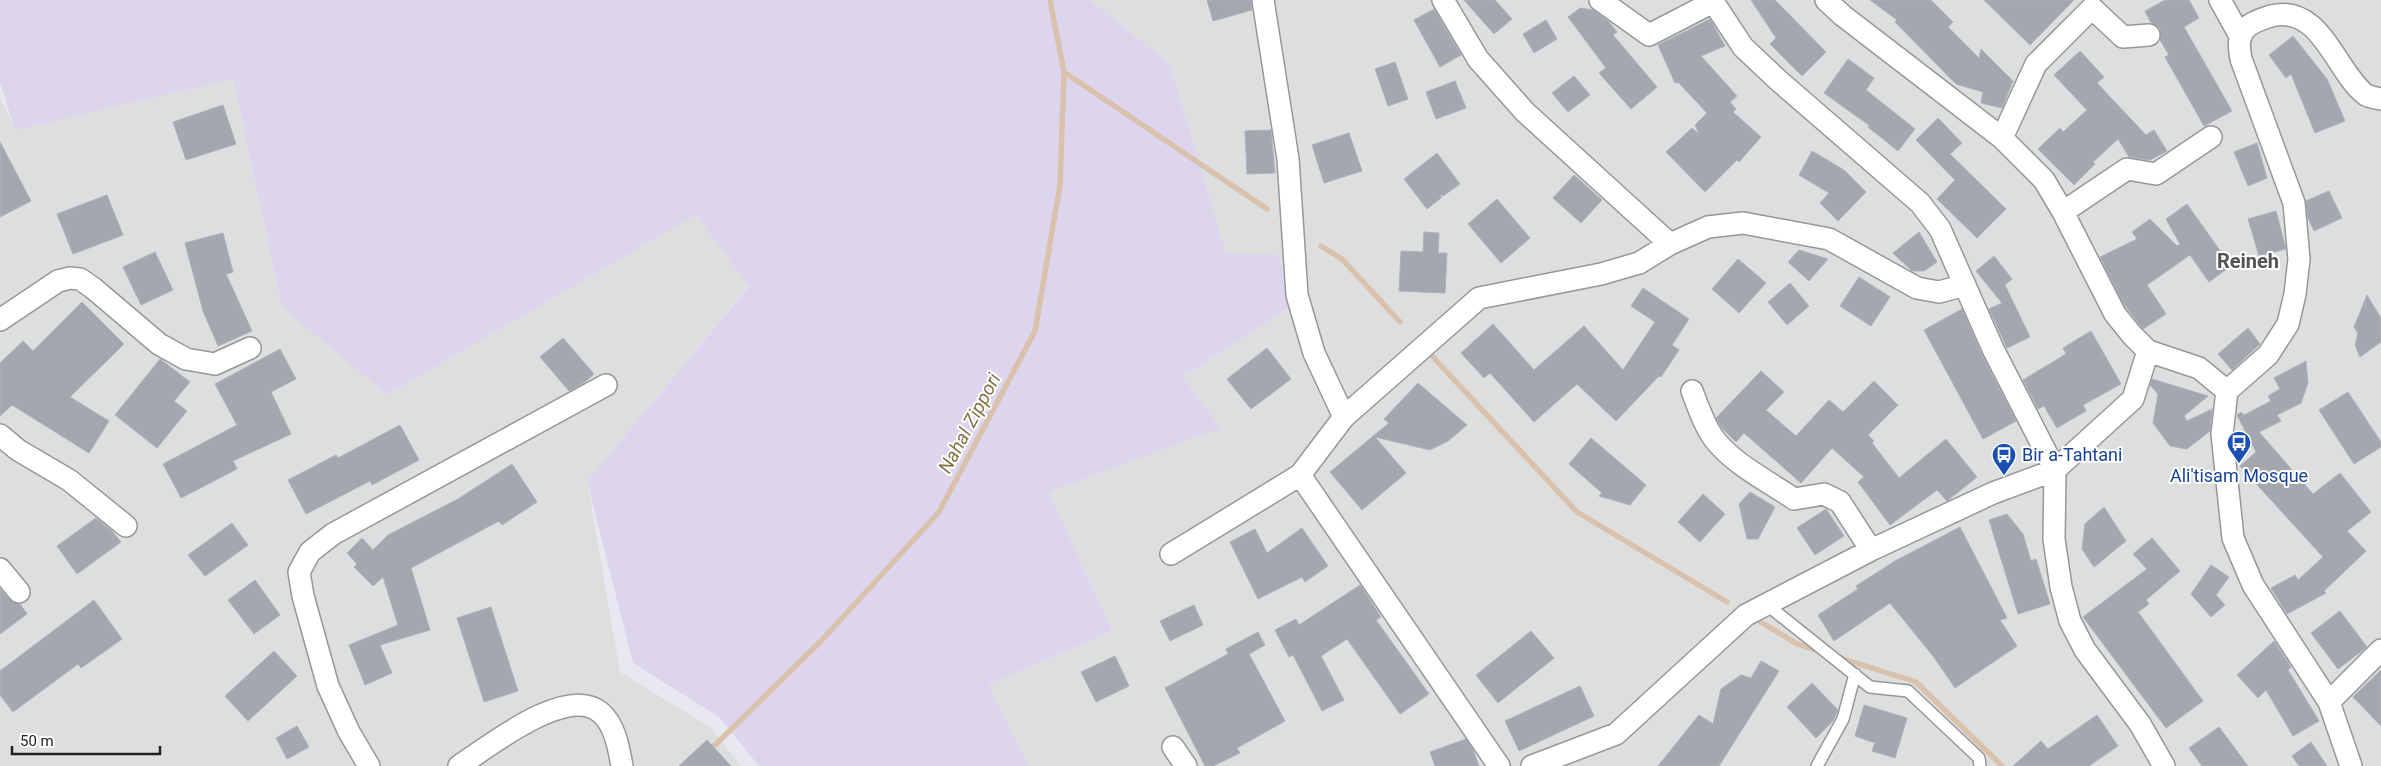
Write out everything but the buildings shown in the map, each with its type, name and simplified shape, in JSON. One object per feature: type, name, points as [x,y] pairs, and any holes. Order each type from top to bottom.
[{"type":"street","points":[[1263,0],[1288,159],[1297,296],[1314,354],[1344,417]]},
{"type":"street","points":[[1443,0],[1478,59],[1526,112],[1670,244]]},
{"type":"street","points":[[1600,0],[1649,35],[1712,1],[1743,47],[1778,80],[1920,203],[1940,229],[1993,350],[2055,470],[2054,539],[2061,587],[2070,621],[2085,650],[2140,724],[2164,766]]},
{"type":"street","points":[[1826,0],[1842,15],[2002,138],[2044,180],[2063,212],[2115,314],[2148,351],[2199,368],[2228,390]]},
{"type":"street","points":[[2220,0],[2240,36]]},
{"type":"street","points":[[2002,138],[2036,64],[2092,8],[2122,37],[2150,35]]},
{"type":"street","points":[[2351,766],[2329,702],[2253,585],[2233,538],[2222,434],[2228,390],[2268,356],[2288,324],[2295,294],[2299,259],[2294,202],[2241,59],[2238,45],[2240,36],[2256,20],[2287,14],[2300,19],[2317,30],[2357,86],[2368,96],[2381,99]]},
{"type":"street","points":[[2063,212],[2126,169],[2156,174],[2211,136]]},
{"type":"street","points":[[1172,554],[1300,475],[1344,417],[1479,298],[1601,274],[1639,263],[1670,244],[1708,227],[1743,223],[1829,239],[1916,288],[1939,292],[1965,285]]},
{"type":"street","points":[[0,320],[58,281],[70,278],[80,279],[159,344],[186,359],[215,364],[250,348]]},
{"type":"street","points":[[1532,766],[1616,734],[1746,615],[1871,550],[1993,493],[2055,470],[2133,399],[2148,351]]},
{"type":"street","points":[[369,766],[348,732],[328,686],[303,596],[299,572],[310,552],[334,534],[606,385]]},
{"type":"street","points":[[1692,391],[1698,408],[1715,440],[1738,461],[1794,499],[1824,494],[1840,502],[1871,550]]},
{"type":"street","points":[[0,435],[18,450],[70,480],[126,526]]},
{"type":"street","points":[[1300,475],[1499,766]]},
{"type":"street","points":[[0,569],[19,592]]},
{"type":"street","points":[[2329,702],[2379,655]]},
{"type":"street","points":[[459,766],[537,716],[564,707],[578,705],[590,707],[601,713],[609,723],[618,747],[622,766]]},
{"type":"street","points":[[1173,747],[1186,766]]},
{"type":"lane","points":[[1766,604],[1870,687],[1908,691],[1979,758],[1980,766]]},
{"type":"lane","points":[[1817,766],[1843,719],[1855,674]]},
{"type":"shaded area","points":[[0,0],[1090,0],[1170,64],[1226,253],[1279,255],[1289,307],[1183,377],[1220,428],[1049,492],[1112,631],[988,685],[1029,766],[759,766],[719,717],[633,663],[587,481],[749,286],[696,215],[387,395],[282,307],[233,79],[15,130],[0,83]]},
{"type":"shaded area","name":"Reineh","points":[[1090,0],[2381,0],[2381,766],[1029,766],[988,685],[1112,631],[1049,492],[1219,428],[1183,377],[1289,307],[1226,253],[1170,64]]},
{"type":"shaded area","points":[[233,79],[282,307],[387,395],[696,215],[749,285],[587,481],[620,672],[710,727],[741,766],[0,766],[0,98],[15,129]]},
{"type":"waterway","name":"Nahal Zippori","points":[[709,751],[821,641],[939,512],[1035,331],[1060,185],[1064,72],[1050,0]]},
{"type":"waterway","points":[[1064,72],[1267,209]]},
{"type":"waterway","points":[[1321,246],[1342,259],[1400,322]]},
{"type":"waterway","points":[[1432,356],[1577,512],[1727,602]]},
{"type":"waterway","points":[[1756,619],[1797,644],[1819,651]]},
{"type":"waterway","points":[[1837,657],[1916,682],[2002,766]]},
{"type":"place","name":"Ali'tisam Mosque","points":[[2239,464]]},
{"type":"place","name":"Bir a-Tahtani","points":[[2004,476]]},
{"type":"district","name":"Reineh","points":[[2248,261]]}]
